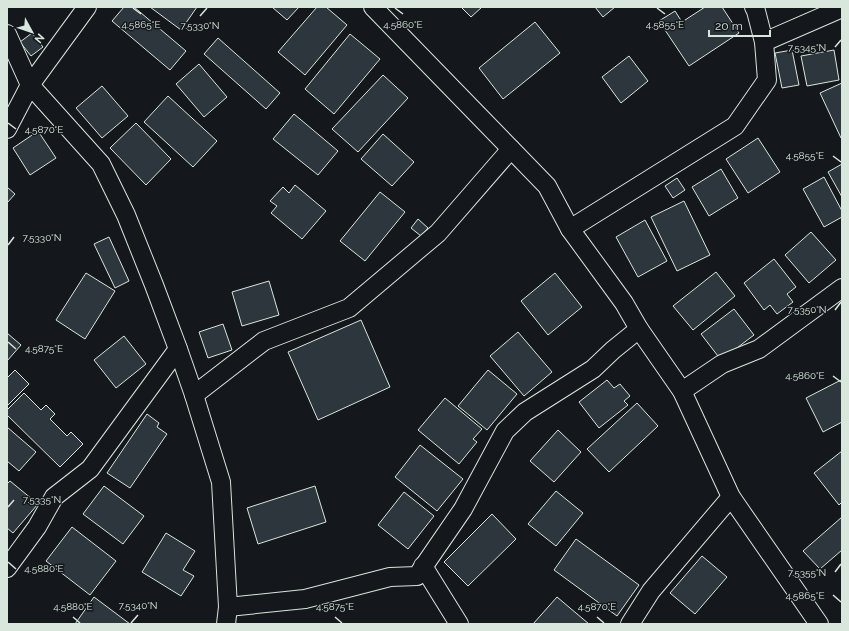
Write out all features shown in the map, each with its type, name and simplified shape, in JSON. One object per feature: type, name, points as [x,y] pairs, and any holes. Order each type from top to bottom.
[{"type":"street","points":[[7,129],[30,85],[87,7]]},
{"type":"street","points":[[373,7],[547,186],[570,229],[624,303],[639,329],[682,391],[731,496],[819,624]]},
{"type":"street","points":[[570,229],[735,126],[767,80],[764,42],[754,7]]},
{"type":"street","points":[[764,42],[842,8]]},
{"type":"street","points":[[7,34],[30,85],[101,164],[126,215],[154,285],[194,395],[221,482],[227,616],[305,599],[390,577],[417,576],[463,509],[505,431],[525,412],[593,369],[613,350],[639,329]]},
{"type":"street","points":[[194,395],[264,341],[349,308],[438,233],[511,148]]},
{"type":"street","points":[[682,391],[722,364],[759,349],[842,288]]},
{"type":"street","points":[[7,568],[37,527],[54,497],[90,469],[178,349]]},
{"type":"street","points":[[630,624],[651,591],[731,496]]},
{"type":"street","points":[[423,566],[459,624]]},
{"type":"building","points":[[124,7],[134,7],[186,51],[170,70],[112,21]]},
{"type":"building","points":[[150,7],[197,7],[181,30]]},
{"type":"building","points":[[272,7],[299,7],[287,20]]},
{"type":"building","points":[[317,7],[326,7],[347,25],[305,75],[278,52]]},
{"type":"building","points":[[461,7],[482,7],[471,17]]},
{"type":"building","points":[[595,7],[615,7],[603,17]]},
{"type":"building","points":[[705,7],[722,7],[739,33],[689,66],[659,21],[675,11],[682,22]]},
{"type":"building","points":[[535,22],[560,53],[503,99],[479,68]]},
{"type":"building","points":[[32,33],[43,47],[31,56],[20,42]]},
{"type":"building","points":[[350,34],[380,59],[334,114],[305,89]]},
{"type":"building","points":[[218,38],[280,93],[266,109],[204,54]]},
{"type":"building","points":[[792,50],[799,85],[782,88],[775,53]]},
{"type":"building","points":[[834,50],[839,80],[807,86],[801,56]]},
{"type":"building","points":[[629,56],[648,81],[621,103],[602,77]]},
{"type":"building","points":[[199,64],[227,97],[204,117],[176,84]]},
{"type":"building","points":[[383,75],[408,98],[358,152],[332,129]]},
{"type":"building","points":[[842,83],[842,138],[841,138],[820,93]]},
{"type":"building","points":[[102,86],[128,116],[102,138],[76,108]]},
{"type":"building","points":[[168,96],[217,141],[193,167],[144,122]]},
{"type":"building","points":[[294,114],[338,151],[318,175],[273,139]]},
{"type":"building","points":[[136,123],[171,159],[146,185],[110,148]]},
{"type":"building","points":[[38,131],[56,158],[30,175],[13,148]]},
{"type":"building","points":[[383,134],[414,162],[392,186],[361,159]]},
{"type":"building","points":[[758,138],[780,172],[748,193],[726,159]]},
{"type":"building","points":[[842,164],[842,197],[828,172]]},
{"type":"building","points":[[721,169],[738,198],[709,216],[692,187]]},
{"type":"building","points":[[824,177],[842,211],[842,217],[824,227],[803,189]]},
{"type":"building","points":[[677,178],[685,190],[673,198],[665,186]]},
{"type":"building","points":[[295,185],[326,211],[302,239],[271,213],[277,206],[270,201],[283,187],[289,193]]},
{"type":"building","points":[[7,187],[15,194],[7,203]]},
{"type":"building","points":[[380,192],[405,212],[365,261],[340,241]]},
{"type":"building","points":[[684,201],[710,255],[677,271],[651,217]]},
{"type":"building","points":[[418,219],[428,228],[421,236],[411,228]]},
{"type":"building","points":[[645,220],[667,261],[638,277],[616,237]]},
{"type":"building","points":[[811,232],[836,260],[809,283],[785,255]]},
{"type":"building","points":[[109,237],[129,281],[115,288],[94,244]]},
{"type":"building","points":[[774,259],[796,287],[787,294],[793,302],[777,314],[770,305],[764,310],[744,283]]},
{"type":"building","points":[[716,272],[735,296],[693,330],[673,306]]},
{"type":"building","points":[[86,273],[115,291],[85,339],[56,320]]},
{"type":"building","points":[[555,273],[582,307],[548,335],[521,301]]},
{"type":"building","points":[[269,281],[279,315],[242,326],[232,292]]},
{"type":"building","points":[[734,309],[754,335],[721,360],[701,334]]},
{"type":"building","points":[[361,320],[390,387],[318,420],[288,352]]},
{"type":"building","points":[[223,324],[232,350],[208,358],[199,332]]},
{"type":"building","points":[[518,332],[552,372],[524,396],[490,356]]},
{"type":"building","points":[[7,333],[21,345],[7,361]]},
{"type":"building","points":[[124,336],[146,364],[116,388],[94,360]]},
{"type":"building","points":[[15,370],[29,384],[7,406],[7,378]]},
{"type":"building","points":[[488,370],[517,394],[487,430],[458,406]]},
{"type":"building","points":[[607,380],[614,388],[620,384],[630,396],[624,401],[628,405],[599,428],[579,402]]},
{"type":"building","points":[[841,380],[842,422],[823,432],[806,398]]},
{"type":"building","points":[[24,393],[41,410],[46,405],[55,414],[50,419],[67,436],[71,432],[83,444],[60,467],[7,415],[7,410]]},
{"type":"building","points":[[445,398],[482,429],[473,439],[477,442],[459,464],[418,430]]},
{"type":"building","points":[[637,403],[658,426],[609,472],[587,449]]},
{"type":"building","points":[[147,414],[159,423],[157,427],[167,434],[130,488],[107,473]]},
{"type":"building","points":[[7,427],[36,452],[19,471],[7,461]]},
{"type":"building","points":[[558,430],[581,452],[554,482],[530,461]]},
{"type":"building","points":[[420,445],[463,479],[437,511],[395,477]]},
{"type":"building","points":[[842,451],[842,502],[839,505],[814,473]]},
{"type":"building","points":[[10,481],[38,504],[13,533],[7,528],[7,484]]},
{"type":"building","points":[[104,486],[144,516],[123,544],[83,514]]},
{"type":"building","points":[[315,486],[326,522],[258,544],[247,508]]},
{"type":"building","points":[[556,491],[583,513],[556,546],[528,524]]},
{"type":"building","points":[[404,492],[434,516],[408,549],[378,525]]},
{"type":"building","points":[[492,514],[516,539],[468,586],[444,562]]},
{"type":"building","points":[[842,517],[842,550],[820,569],[803,551]]},
{"type":"building","points":[[72,527],[116,561],[90,595],[46,561]]},
{"type":"building","points":[[166,533],[195,551],[183,570],[194,576],[181,596],[142,572]]},
{"type":"building","points":[[576,539],[639,585],[617,616],[554,570]]},
{"type":"building","points":[[702,556],[727,577],[695,614],[670,593]]},
{"type":"building","points":[[94,597],[130,624],[75,624]]},
{"type":"building","points":[[557,597],[589,624],[533,624]]}]
